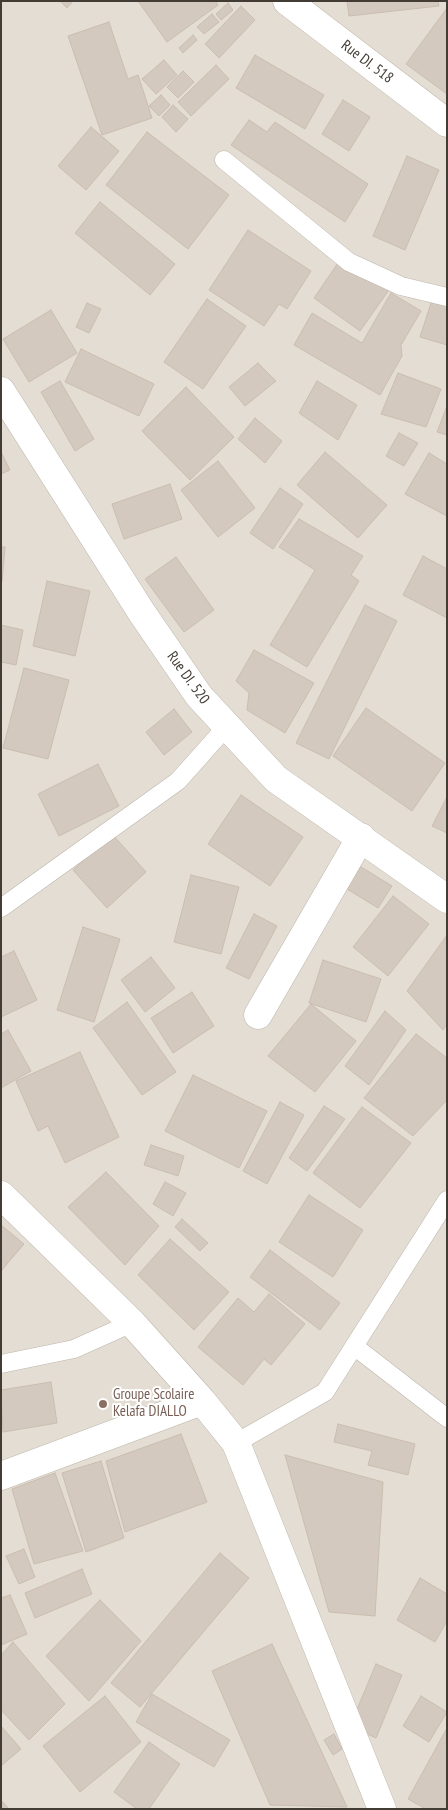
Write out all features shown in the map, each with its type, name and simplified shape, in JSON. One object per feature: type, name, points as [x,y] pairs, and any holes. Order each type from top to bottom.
[{"type":"street","name":"Rue DI. 518","points":[[287,1],[447,123]]},
{"type":"street","name":"Rue DI. 520","points":[[1,391],[142,613],[199,696],[276,779],[447,899]]},
{"type":"street","points":[[258,1015],[360,837]]},
{"type":"street","points":[[1,1195],[132,1323],[202,1401],[236,1444],[382,1809]]},
{"type":"street","points":[[1,1476],[202,1401]]},
{"type":"lane","points":[[224,160],[349,262],[401,286],[447,297]]},
{"type":"lane","points":[[1,908],[178,780],[227,726]]},
{"type":"lane","points":[[236,1444],[325,1392],[447,1200]]},
{"type":"lane","points":[[1,1364],[74,1349],[132,1323]]},
{"type":"lane","points":[[354,1346],[447,1418]]},
{"type":"shaded area","points":[[1,1],[447,1],[447,1809],[1,1809]]},
{"type":"building","points":[[60,1],[73,1],[67,8]]},
{"type":"building","points":[[138,1],[216,1],[218,5],[167,42]]},
{"type":"building","points":[[347,1],[438,1],[439,6],[349,16]]},
{"type":"building","points":[[228,3],[233,10],[221,20],[216,14]]},
{"type":"building","points":[[241,6],[255,20],[219,58],[205,44]]},
{"type":"building","points":[[447,8],[447,94],[406,64]]},
{"type":"building","points":[[212,14],[219,22],[204,34],[197,27]]},
{"type":"building","points":[[109,22],[128,79],[138,75],[152,118],[102,135],[68,36]]},
{"type":"building","points":[[193,35],[197,40],[183,53],[179,48]]},
{"type":"building","points":[[255,55],[324,95],[305,129],[236,88]]},
{"type":"building","points":[[164,60],[177,75],[156,94],[142,79]]},
{"type":"building","points":[[216,65],[229,79],[191,116],[178,102]]},
{"type":"building","points":[[183,71],[194,82],[178,98],[167,87]]},
{"type":"building","points":[[161,95],[170,105],[159,116],[149,106]]},
{"type":"building","points":[[343,100],[370,117],[349,151],[322,134]]},
{"type":"building","points":[[173,105],[188,119],[176,132],[162,117]]},
{"type":"building","points":[[249,120],[267,132],[275,122],[368,184],[345,222],[231,145]]},
{"type":"building","points":[[91,127],[119,151],[86,190],[58,166]]},
{"type":"building","points":[[147,132],[229,195],[188,249],[106,185]]},
{"type":"building","points":[[407,156],[439,170],[405,250],[373,236]]},
{"type":"building","points":[[100,202],[175,264],[150,295],[75,233]]},
{"type":"building","points":[[248,230],[311,271],[287,309],[279,304],[264,326],[209,290]]},
{"type":"building","points":[[342,257],[389,290],[360,331],[314,298]]},
{"type":"building","points":[[391,293],[421,311],[401,345],[402,356],[380,395],[294,345],[312,313],[362,343]]},
{"type":"building","points":[[207,299],[246,326],[203,389],[164,362]]},
{"type":"building","points":[[432,300],[447,304],[447,345],[420,337]]},
{"type":"building","points":[[87,303],[101,309],[89,333],[76,327]]},
{"type":"building","points":[[51,310],[77,353],[29,382],[3,339]]},
{"type":"building","points":[[81,349],[154,384],[139,416],[65,382]]},
{"type":"building","points":[[258,363],[276,381],[245,406],[229,387]]},
{"type":"building","points":[[398,373],[441,389],[426,427],[381,414]]},
{"type":"building","points":[[60,381],[94,439],[75,451],[41,392]]},
{"type":"building","points":[[317,381],[357,405],[338,440],[299,413]]},
{"type":"building","points":[[186,387],[234,437],[190,480],[142,431]]},
{"type":"building","points":[[447,406],[447,435],[437,432]]},
{"type":"building","points":[[255,418],[282,441],[265,463],[238,439]]},
{"type":"building","points":[[399,433],[418,443],[404,466],[386,456]]},
{"type":"building","points":[[1,452],[10,470],[1,474]]},
{"type":"building","points":[[325,452],[387,505],[358,538],[297,485]]},
{"type":"building","points":[[429,453],[447,464],[447,516],[405,494]]},
{"type":"building","points":[[218,461],[255,508],[218,537],[181,490]]},
{"type":"building","points":[[170,484],[182,519],[124,539],[112,504]]},
{"type":"building","points":[[280,488],[303,504],[273,549],[250,533]]},
{"type":"building","points":[[299,519],[363,556],[351,575],[359,581],[307,667],[270,645],[315,570],[279,547]]},
{"type":"building","points":[[1,547],[5,547],[2,582],[1,582]]},
{"type":"building","points":[[423,556],[447,569],[447,618],[403,595]]},
{"type":"building","points":[[176,557],[214,610],[184,632],[145,579]]},
{"type":"building","points":[[47,581],[90,591],[75,656],[33,646]]},
{"type":"building","points":[[365,605],[397,621],[329,759],[296,743]]},
{"type":"building","points":[[1,625],[23,630],[16,665],[1,662]]},
{"type":"building","points":[[254,650],[314,683],[285,733],[247,710],[249,693],[236,681]]},
{"type":"building","points":[[24,668],[69,680],[48,759],[3,748]]},
{"type":"building","points":[[366,708],[445,763],[412,811],[333,756]]},
{"type":"building","points":[[174,709],[192,732],[164,755],[146,732]]},
{"type":"building","points":[[98,764],[119,806],[59,836],[38,794]]},
{"type":"building","points":[[241,795],[303,837],[270,886],[208,844]]},
{"type":"building","points":[[447,797],[447,833],[432,826]]},
{"type":"building","points":[[112,834],[146,872],[107,908],[73,870]]},
{"type":"building","points":[[353,862],[392,886],[378,908],[339,884]]},
{"type":"building","points":[[191,875],[239,887],[221,954],[174,942]]},
{"type":"building","points":[[393,896],[429,924],[388,976],[353,947]]},
{"type":"building","points":[[254,914],[277,926],[249,979],[226,968]]},
{"type":"building","points":[[83,927],[120,939],[94,1022],[57,1010]]},
{"type":"building","points":[[447,935],[447,1024],[443,1030],[407,991]]},
{"type":"building","points":[[14,951],[37,1000],[1,1017],[1,957]]},
{"type":"building","points":[[151,957],[175,988],[145,1012],[121,980]]},
{"type":"building","points":[[323,960],[381,979],[366,1022],[309,1003]]},
{"type":"building","points":[[192,992],[214,1026],[173,1053],[151,1018]]},
{"type":"building","points":[[127,1002],[176,1072],[142,1095],[93,1028]]},
{"type":"building","points":[[311,1004],[356,1041],[315,1092],[268,1056]]},
{"type":"building","points":[[385,1011],[406,1030],[369,1085],[345,1066]]},
{"type":"building","points":[[8,1030],[31,1071],[1,1088],[1,1034]]},
{"type":"building","points":[[416,1034],[447,1058],[447,1100],[413,1136],[364,1098]]},
{"type":"building","points":[[80,1052],[119,1137],[65,1163],[48,1126],[38,1131],[16,1081]]},
{"type":"building","points":[[193,1075],[267,1111],[239,1168],[165,1131]]},
{"type":"building","points":[[280,1102],[304,1115],[267,1184],[243,1171]]},
{"type":"building","points":[[324,1106],[345,1119],[307,1171],[289,1158]]},
{"type":"building","points":[[362,1107],[411,1143],[360,1208],[313,1173]]},
{"type":"building","points":[[151,1145],[184,1156],[178,1176],[144,1165]]},
{"type":"building","points":[[106,1172],[159,1226],[125,1265],[68,1207]]},
{"type":"building","points":[[165,1182],[186,1193],[173,1216],[153,1204]]},
{"type":"building","points":[[309,1195],[363,1230],[333,1277],[279,1242]]},
{"type":"building","points":[[182,1219],[208,1243],[200,1251],[175,1227]]},
{"type":"building","points":[[1,1225],[24,1244],[1,1271]]},
{"type":"building","points":[[170,1239],[229,1292],[194,1330],[138,1275]]},
{"type":"building","points":[[270,1250],[340,1303],[320,1330],[250,1277]]},
{"type":"building","points":[[269,1294],[305,1324],[271,1365],[264,1359],[243,1385],[198,1347],[238,1298],[254,1312]]},
{"type":"building","points":[[51,1382],[57,1423],[3,1432],[1,1390]]},
{"type":"building","points":[[338,1424],[415,1444],[408,1475],[368,1465],[372,1451],[334,1442]]},
{"type":"building","points":[[181,1434],[207,1502],[125,1532],[106,1461]]},
{"type":"building","points":[[285,1455],[383,1482],[375,1616],[329,1612]]},
{"type":"building","points":[[101,1461],[124,1538],[86,1552],[62,1473]]},
{"type":"building","points":[[55,1473],[83,1551],[34,1564],[12,1489]]},
{"type":"building","points":[[24,1549],[35,1577],[19,1584],[6,1556]]},
{"type":"building","points":[[220,1553],[249,1578],[140,1707],[111,1683]]},
{"type":"building","points":[[82,1569],[92,1594],[35,1618],[25,1593]]},
{"type":"building","points":[[420,1578],[447,1594],[447,1621],[435,1642],[397,1620]]},
{"type":"building","points":[[10,1595],[27,1634],[1,1645],[1,1598]]},
{"type":"building","points":[[100,1600],[141,1641],[89,1701],[46,1656]]},
{"type":"building","points":[[13,1642],[65,1704],[29,1740],[1,1710],[1,1655]]},
{"type":"building","points":[[272,1644],[347,1807],[270,1805],[212,1671]]},
{"type":"building","points":[[376,1664],[402,1675],[376,1738],[350,1726]]},
{"type":"building","points":[[152,1694],[230,1740],[214,1767],[136,1722]]},
{"type":"building","points":[[105,1696],[141,1742],[80,1792],[43,1746]]},
{"type":"building","points":[[421,1696],[447,1712],[429,1742],[403,1726]]},
{"type":"building","points":[[1,1726],[21,1749],[1,1766]]},
{"type":"building","points":[[447,1728],[447,1809],[426,1809],[408,1799]]},
{"type":"building","points":[[334,1734],[342,1749],[333,1755],[324,1740]]},
{"type":"building","points":[[149,1742],[180,1764],[149,1809],[137,1809],[114,1792]]},
{"type":"building","points":[[1,1800],[9,1809],[1,1809]]},
{"type":"place","name":"Groupe Scolaire Kelafa DIALLO","points":[[103,1404]]}]
